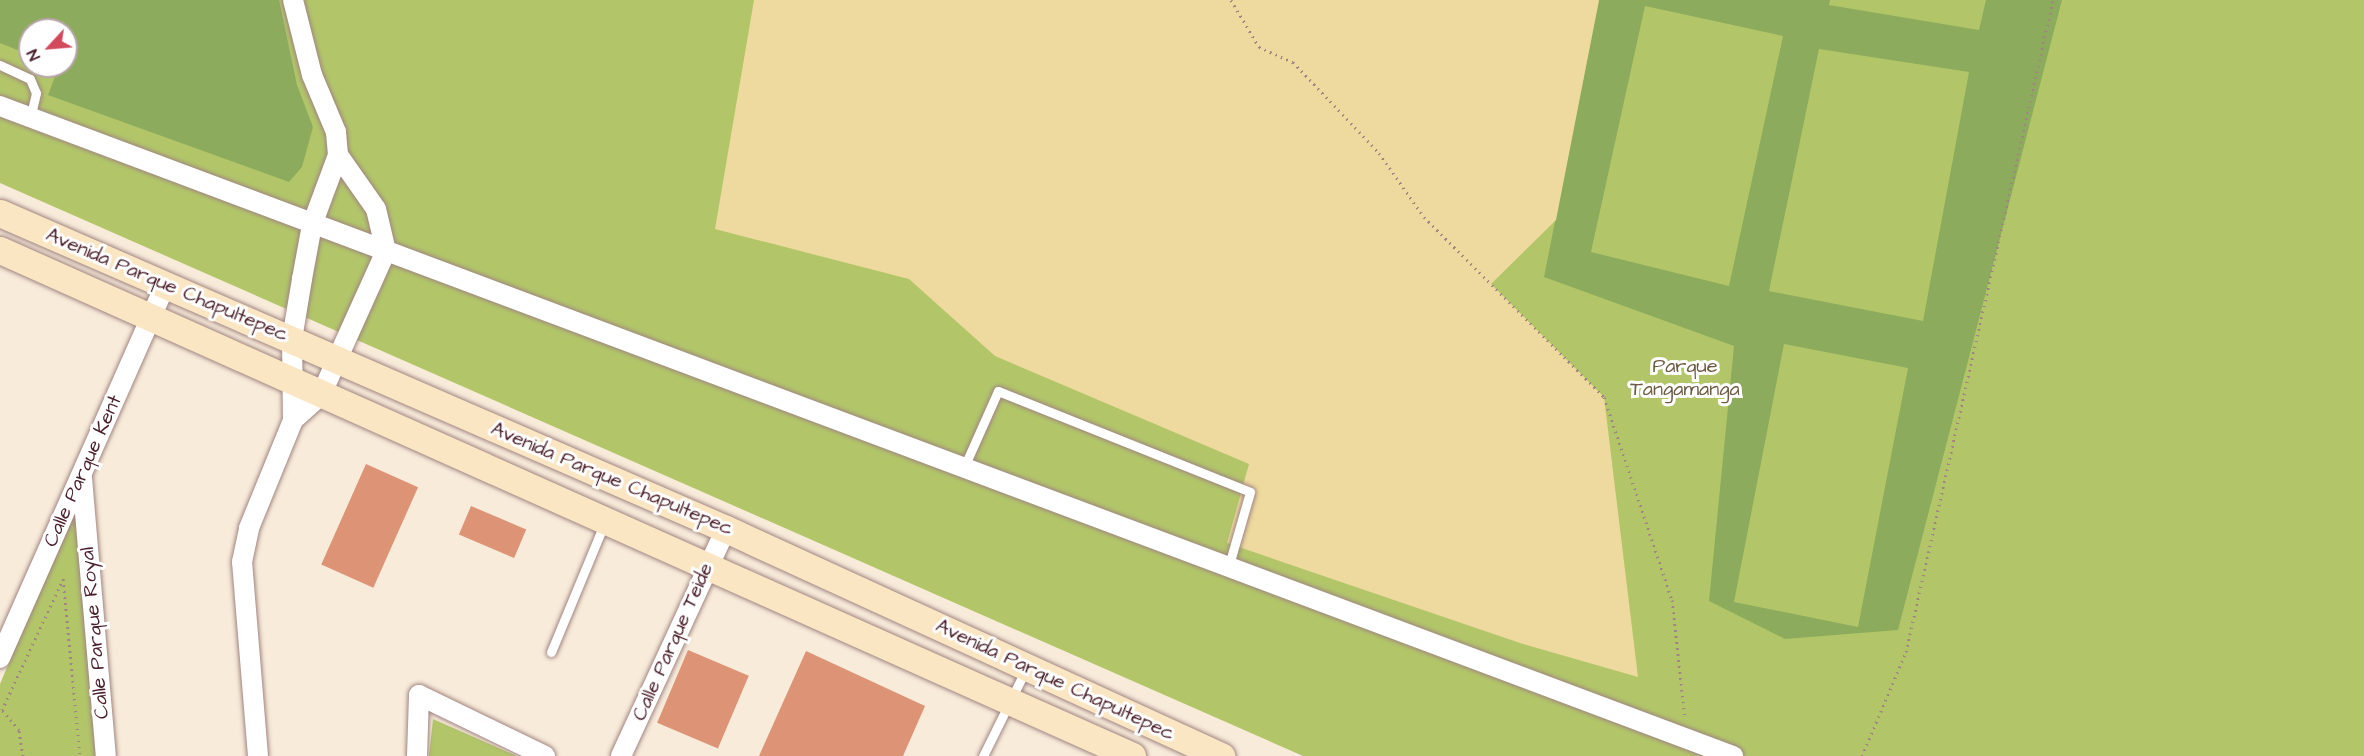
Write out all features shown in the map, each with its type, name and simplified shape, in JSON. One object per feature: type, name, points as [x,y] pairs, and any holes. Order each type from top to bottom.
[{"type":"main road","name":"Avenida Parque Chapultepec","points":[[0,213],[726,529],[1221,756]]},
{"type":"main road","name":"Avenida Parque Chapultepec","points":[[0,250],[151,317],[290,383],[708,563],[1012,700],[1090,745],[1132,756]]},
{"type":"main road","points":[[1090,745],[1092,697]]},
{"type":"street","points":[[293,0],[312,75],[336,132],[338,155],[312,225],[292,339],[290,383],[293,420]]},
{"type":"street","points":[[0,106],[312,225],[965,465],[1228,568],[1733,756]]},
{"type":"street","points":[[258,756],[242,562],[249,528],[293,420],[321,395],[386,251],[376,209],[338,155]]},
{"type":"street","name":"Calle Parque Kent","points":[[0,658],[166,284]]},
{"type":"street","name":"Calle Parque Royal","points":[[81,474],[106,756]]},
{"type":"street","name":"Calle Parque Teide","points":[[621,756],[708,563],[726,529]]},
{"type":"street","points":[[417,756],[419,695],[545,756]]},
{"type":"lane","points":[[0,65],[30,79],[36,93],[30,118]]},
{"type":"lane","points":[[965,465],[998,391],[1250,492],[1228,568]]},
{"type":"lane","points":[[551,652],[606,519]]},
{"type":"lane","points":[[982,756],[1027,667]]},
{"type":"path","points":[[1231,0],[1260,47],[1293,62],[1379,153],[1424,217],[1604,397],[1672,600],[1686,703],[1683,738]]},
{"type":"path","points":[[1862,756],[1906,652],[2053,0]]},
{"type":"path","points":[[0,715],[63,579],[81,756]]},
{"type":"path","points":[[2,710],[19,730],[23,756]]},
{"type":"green space","name":"Parque Tangamanga","points":[[0,0],[2364,0],[2364,756],[1303,756],[0,183]]},
{"type":"green space","points":[[0,0],[279,0],[297,85],[313,127],[302,167],[289,182],[48,95],[54,78],[78,78],[78,18],[18,18],[18,50],[0,43]]},
{"type":"green space","points":[[1599,0],[1830,0],[1829,5],[1979,30],[1986,0],[2062,0],[1898,630],[1785,639],[1709,601],[1734,346],[1544,277]],"holes":[[[1645,6],[1783,36],[1729,286],[1591,252]],[[1819,49],[1969,72],[1923,321],[1769,291]],[[1784,344],[1908,368],[1858,627],[1734,602]]]},
{"type":"green space","points":[[75,506],[99,756],[0,756],[0,684]]},
{"type":"green space","points":[[433,719],[517,756],[429,756]]},
{"type":"sand","points":[[754,0],[1599,0],[1556,220],[1491,284],[1604,397],[1638,677],[1520,643],[1227,543],[1249,464],[995,356],[909,279],[715,229]]},
{"type":"building","points":[[366,464],[418,487],[373,588],[321,564]]},
{"type":"building","points":[[471,506],[526,529],[514,558],[459,535]]},
{"type":"building","points":[[688,650],[749,676],[718,749],[657,723]]},
{"type":"building","points":[[806,651],[925,706],[903,756],[759,756]]}]
